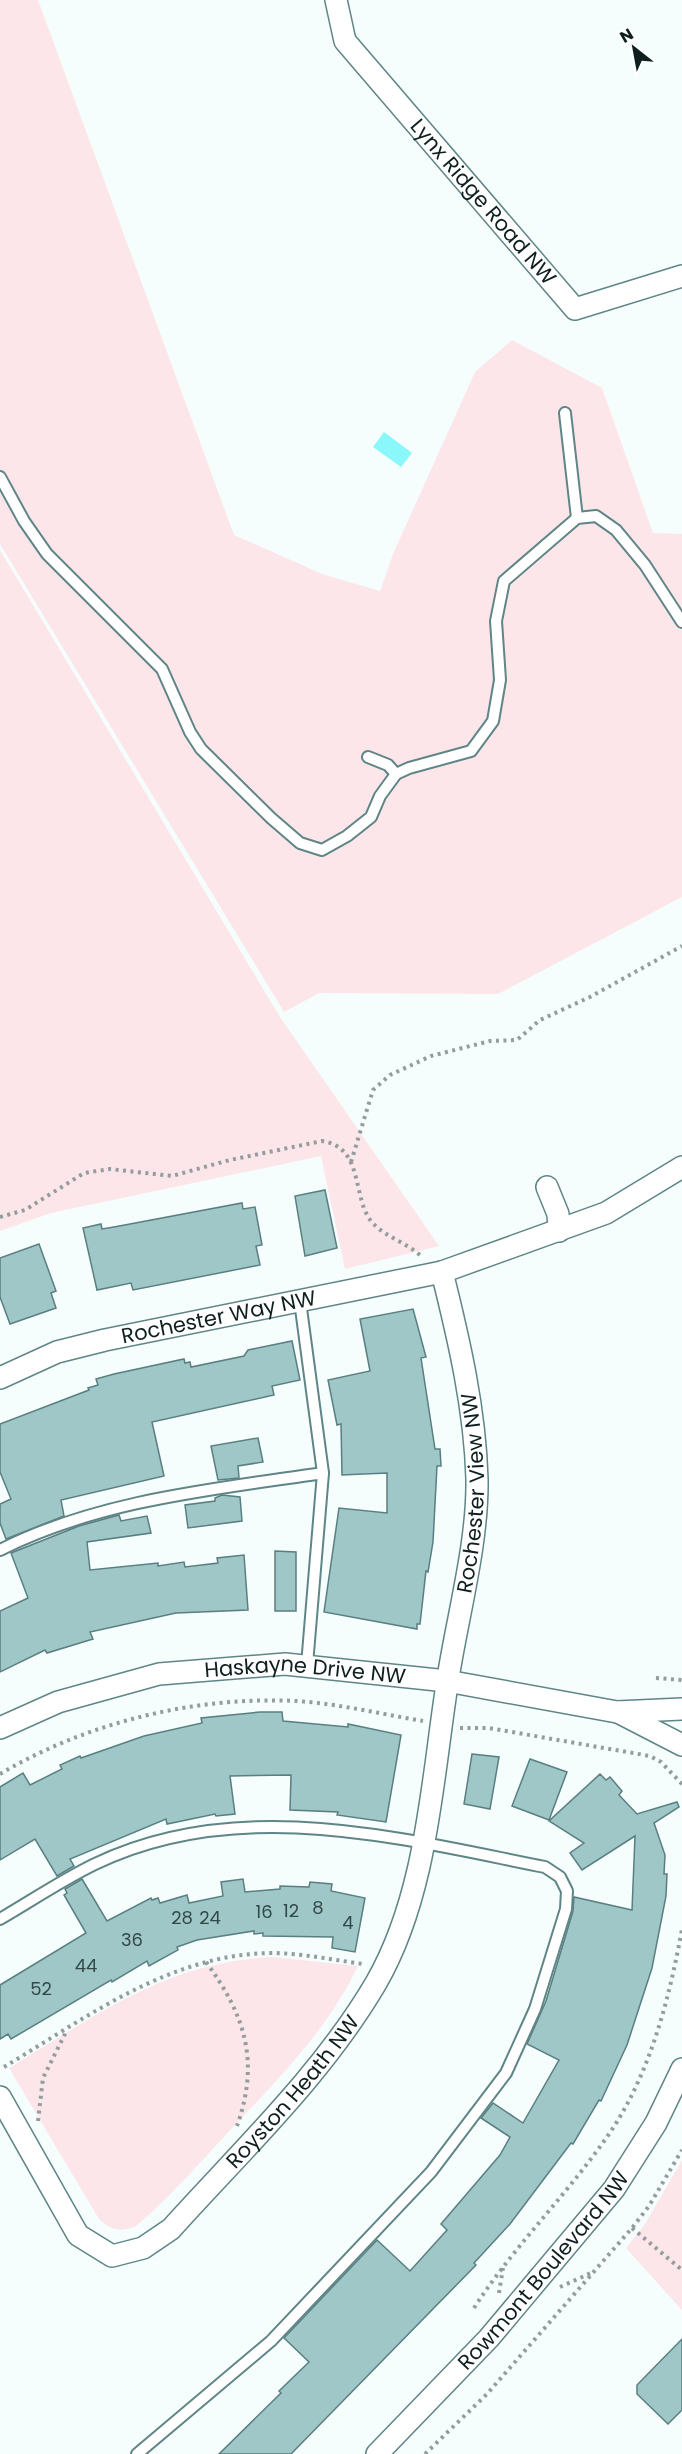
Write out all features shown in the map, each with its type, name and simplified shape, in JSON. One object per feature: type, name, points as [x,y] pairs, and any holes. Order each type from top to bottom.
[{"type":"street","name":"Lynx Ridge Road NW","points":[[336,0],[345,41],[575,309],[682,276]]},
{"type":"street","name":"Rochester Way NW","points":[[0,1378],[57,1352],[95,1342],[442,1272],[559,1232],[606,1213],[682,1167]]},
{"type":"street","points":[[547,1187],[558,1214],[559,1232]]},
{"type":"street","name":"Rochester View NW","points":[[442,1272],[471,1405],[477,1481],[472,1537],[447,1681]]},
{"type":"street","name":"Haskayne Drive NW","points":[[0,1728],[58,1702],[159,1674],[307,1665],[447,1681],[617,1712],[682,1709]]},
{"type":"street","name":"Royston Heath NW","points":[[0,2097],[78,2235],[111,2256],[143,2248],[171,2229],[327,2057],[377,1981],[404,1921],[423,1843],[447,1681]]},
{"type":"street","name":"Haskayne Drive NW","points":[[617,1712],[682,1745]]},
{"type":"street","name":"Rowmont Boulevard NW","points":[[377,2454],[489,2338],[614,2189],[656,2123],[682,2069]]},
{"type":"lane","points":[[565,413],[576,518]]},
{"type":"lane","points":[[0,477],[24,521],[47,554],[162,669],[190,732],[201,749],[271,818],[300,843],[322,850],[347,836],[371,816],[380,796],[396,774],[409,768],[471,751],[493,721],[500,680],[496,621],[504,581],[576,518],[596,516],[616,530],[645,565],[682,622]]},
{"type":"lane","points":[[368,757],[388,765],[396,774]]},
{"type":"lane","points":[[300,1301],[323,1473],[307,1665]]},
{"type":"lane","points":[[0,1550],[75,1521],[156,1499],[323,1473]]},
{"type":"lane","points":[[0,1919],[95,1864],[148,1845],[218,1829],[293,1826],[362,1832],[423,1843],[545,1867],[560,1876],[567,1892],[566,1909],[535,2009],[506,2073],[431,2172],[272,2341],[137,2454]]},
{"type":"path","points":[[351,1162],[370,1106],[373,1090],[390,1075],[431,1056],[490,1041],[517,1040],[540,1020],[590,997],[682,946]]},
{"type":"path","points":[[0,1217],[25,1210],[71,1178],[97,1170],[110,1169],[172,1176],[230,1160],[322,1141],[336,1145],[351,1162],[359,1183],[364,1210],[369,1219],[377,1228],[422,1256]]},
{"type":"path","points":[[656,1678],[682,1680]]},
{"type":"path","points":[[0,1774],[46,1749],[101,1729],[164,1711],[255,1701],[298,1701],[370,1710],[466,1729],[489,1728],[650,1756],[674,1773],[682,1784]]},
{"type":"path","points":[[474,2308],[492,2280],[574,2182],[616,2122],[633,2091],[670,1994],[682,1929]]},
{"type":"path","points":[[4,2067],[151,1981],[206,1962],[276,1953],[363,1964]]},
{"type":"path","points":[[206,1962],[230,1996],[246,2040],[249,2075],[237,2127]]},
{"type":"path","points":[[38,2123],[43,2078],[67,2029]]},
{"type":"path","points":[[425,2454],[487,2394],[632,2228],[662,2185],[682,2150]]},
{"type":"path","points":[[632,2228],[682,2270]]},
{"type":"shaded area","points":[[0,0],[38,0],[234,535],[322,574],[380,591],[393,554],[475,372],[512,340],[602,388],[653,533],[682,534],[682,897],[498,994],[319,993],[284,1012],[0,544]]},
{"type":"shaded area","points":[[0,550],[280,1017],[439,1246],[345,1269],[321,1156],[51,1213],[0,1231]]},
{"type":"shaded area","points":[[272,1957],[358,1966],[331,2013],[315,2035],[181,2184],[136,2226],[121,2230],[107,2226],[99,2219],[9,2068],[133,1994],[165,1980],[198,1969],[234,1961]]},
{"type":"shaded area","points":[[682,2160],[682,2310],[626,2248],[645,2224]]},
{"type":"water","points":[[384,432],[412,453],[401,467],[373,447]]},
{"type":"building","points":[[325,1190],[337,1248],[305,1256],[295,1196]]},
{"type":"building","points":[[242,1203],[243,1209],[255,1207],[262,1245],[256,1246],[260,1265],[133,1290],[131,1283],[97,1290],[83,1228],[101,1224],[102,1229]]},
{"type":"building","points":[[39,1244],[56,1291],[51,1293],[56,1308],[10,1324],[0,1297],[0,1258]]},
{"type":"building","points":[[413,1309],[426,1357],[421,1358],[435,1449],[440,1449],[441,1466],[437,1466],[433,1542],[428,1572],[426,1571],[420,1624],[417,1624],[417,1629],[324,1612],[339,1508],[387,1513],[387,1473],[342,1475],[341,1424],[337,1425],[328,1380],[370,1371],[360,1319]]},
{"type":"building","points":[[292,1341],[300,1380],[272,1386],[274,1395],[152,1422],[164,1476],[61,1500],[64,1516],[6,1539],[0,1523],[0,1504],[11,1499],[0,1472],[0,1424],[89,1390],[88,1388],[98,1385],[96,1379],[184,1359],[185,1363],[190,1362],[191,1367],[244,1356],[248,1350]]},
{"type":"building","points":[[258,1438],[263,1462],[238,1466],[239,1478],[218,1480],[211,1446]]},
{"type":"building","points":[[222,1495],[240,1497],[242,1521],[188,1528],[185,1505],[215,1501],[215,1498]]},
{"type":"building","points":[[119,1515],[121,1521],[147,1516],[151,1533],[87,1542],[90,1570],[184,1562],[185,1567],[218,1563],[217,1558],[244,1555],[248,1610],[176,1613],[90,1632],[93,1639],[47,1653],[45,1650],[0,1672],[0,1611],[28,1598],[11,1553],[79,1526]]},
{"type":"building","points":[[275,1551],[296,1552],[296,1611],[275,1611]]},
{"type":"building","points":[[282,1712],[283,1721],[348,1727],[348,1724],[401,1735],[386,1822],[337,1815],[338,1812],[290,1810],[291,1775],[230,1776],[235,1814],[216,1816],[215,1814],[167,1824],[166,1819],[70,1859],[74,1866],[57,1876],[35,1839],[0,1860],[0,1787],[23,1773],[30,1785],[62,1769],[60,1765],[80,1756],[81,1758],[144,1736],[202,1723],[201,1718]]},
{"type":"building","points":[[472,1754],[499,1757],[490,1809],[464,1804]]},
{"type":"building","points":[[530,1759],[567,1772],[549,1820],[512,1806]]},
{"type":"building","points":[[600,1774],[606,1780],[610,1777],[622,1791],[619,1795],[637,1814],[677,1802],[679,1807],[654,1823],[665,1855],[666,1896],[652,1968],[627,2045],[601,2101],[599,2100],[573,2144],[571,2143],[510,2224],[474,2263],[476,2265],[291,2454],[219,2454],[309,2362],[284,2338],[377,2240],[410,2271],[447,2230],[441,2224],[500,2155],[510,2137],[481,2118],[493,2103],[523,2123],[559,2060],[527,2044],[546,2001],[573,1911],[574,1897],[632,1910],[635,1836],[582,1870],[570,1853],[584,1843],[549,1821]]},
{"type":"building","points":[[82,1879],[107,1921],[151,1898],[152,1900],[158,1898],[160,1903],[187,1895],[189,1903],[223,1896],[221,1882],[243,1879],[245,1892],[280,1889],[280,1886],[309,1887],[310,1882],[332,1884],[331,1891],[365,1898],[355,1952],[332,1948],[333,1937],[263,1936],[263,1933],[254,1934],[254,1931],[197,1940],[177,1947],[178,1950],[149,1966],[147,1961],[112,1982],[111,1980],[11,2039],[8,2034],[0,2039],[0,1985],[86,1933],[64,1895],[67,1893],[65,1889]]},
{"type":"building","points":[[682,2339],[682,2410],[668,2424],[637,2394],[637,2385]]}]
